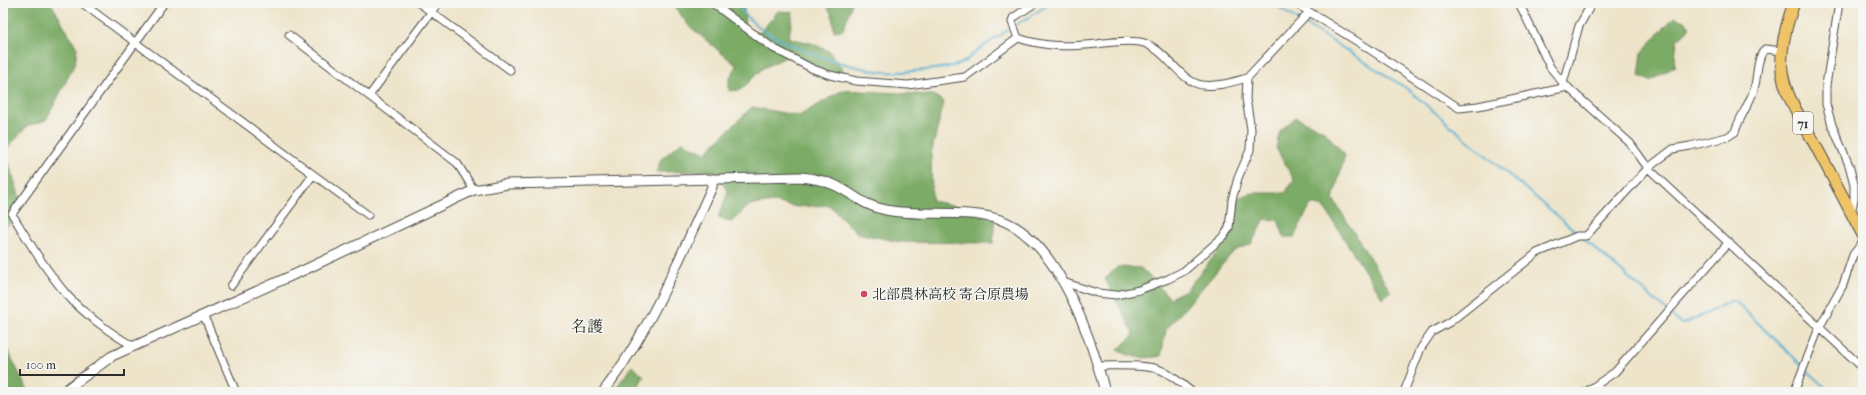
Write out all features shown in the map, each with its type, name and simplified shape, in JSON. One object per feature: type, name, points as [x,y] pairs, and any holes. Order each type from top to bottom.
[{"type":"main road","name":"71","points":[[1794,3],[1786,24],[1782,50],[1782,72],[1795,108],[1863,235]]},
{"type":"street","points":[[82,3],[368,215]]},
{"type":"street","points":[[133,346],[113,335],[69,297],[40,261],[12,214],[164,3]]},
{"type":"street","points":[[419,3],[510,70]]},
{"type":"street","points":[[369,96],[438,3]]},
{"type":"street","points":[[712,3],[753,35],[773,48],[814,69],[856,81],[908,85],[965,77],[1018,38]]},
{"type":"street","points":[[1035,3],[1013,18],[1012,22],[1018,38],[1034,44],[1052,47],[1117,41],[1139,42],[1151,45],[1184,76],[1200,85],[1217,85],[1247,78],[1309,12]]},
{"type":"street","points":[[1295,3],[1459,108],[1478,106],[1566,85]]},
{"type":"street","points":[[1519,3],[1550,67],[1566,85],[1630,143],[1648,168],[1863,368]]},
{"type":"street","points":[[1566,85],[1580,26],[1592,3]]},
{"type":"street","points":[[1839,3],[1826,85],[1826,104],[1832,125],[1849,165],[1854,184],[1854,200],[1851,213]]},
{"type":"street","points":[[289,35],[457,163],[474,190]]},
{"type":"street","points":[[1404,392],[1421,348],[1432,332],[1450,322],[1537,253],[1577,236],[1586,236],[1648,168],[1673,149],[1727,137],[1735,132],[1738,120],[1754,88],[1761,54],[1765,49],[1782,50]]},
{"type":"street","points":[[1063,282],[1097,293],[1116,295],[1139,290],[1184,271],[1224,236],[1228,228],[1232,200],[1238,178],[1250,150],[1251,130],[1246,99],[1247,78]]},
{"type":"street","points":[[231,286],[313,175]]},
{"type":"street","points":[[63,392],[112,356],[204,316],[474,190],[508,184],[800,177],[814,178],[832,184],[863,203],[885,210],[906,213],[965,214],[993,217],[1017,226],[1040,250],[1063,282],[1077,308],[1098,366],[1105,392]]},
{"type":"street","points":[[603,392],[626,359],[647,322],[684,249],[712,187],[713,179]]},
{"type":"street","points":[[1586,392],[1615,372],[1729,242]]},
{"type":"street","points":[[1794,392],[1819,328],[1843,285],[1853,255],[1863,242]]},
{"type":"street","points":[[204,316],[236,392]]},
{"type":"street","points":[[1098,366],[1141,366],[1158,369],[1192,392]]},
{"type":"green space","points":[[3,3],[51,3],[77,48],[75,64],[46,120],[27,126],[5,151],[20,199],[16,219],[3,229],[3,28],[8,23],[3,9]]},
{"type":"green space","points":[[670,3],[744,3],[745,29],[760,33],[778,11],[793,12],[789,38],[811,43],[829,51],[844,72],[830,74],[790,55],[763,68],[741,90],[729,91],[729,80],[737,66],[688,25],[673,4]]},
{"type":"green space","points":[[825,3],[852,3],[843,30],[834,31],[832,15]]},
{"type":"green space","points":[[1674,17],[1685,21],[1690,28],[1677,40],[1674,67],[1650,81],[1639,76],[1642,52]]},
{"type":"green space","points":[[843,90],[933,95],[944,102],[931,154],[932,201],[995,214],[993,243],[900,242],[857,233],[829,205],[797,207],[774,202],[750,205],[731,222],[718,217],[728,192],[714,171],[656,172],[661,159],[682,142],[705,153],[752,107],[799,116]]},
{"type":"green space","points":[[1296,117],[1324,131],[1345,155],[1333,199],[1391,292],[1382,298],[1324,207],[1311,204],[1294,237],[1284,237],[1278,220],[1265,219],[1251,244],[1234,251],[1166,330],[1161,356],[1139,358],[1118,350],[1134,334],[1105,279],[1117,267],[1141,268],[1170,298],[1186,290],[1219,250],[1237,198],[1253,193],[1285,193],[1294,180],[1276,148],[1280,131]]},
{"type":"green space","points":[[3,341],[27,389],[27,392],[3,392]]},
{"type":"green space","points":[[632,366],[644,376],[635,392],[613,392]]},
{"type":"waterway","points":[[738,3],[747,16],[762,29],[781,40],[803,50],[848,65],[884,72],[944,68],[960,64],[979,49],[1012,27]]},
{"type":"waterway","points":[[1016,25],[1051,3]]},
{"type":"waterway","points":[[1272,3],[1298,20]]},
{"type":"waterway","points":[[1302,22],[1406,88],[1579,234]]},
{"type":"waterway","points":[[1583,238],[1666,310]]},
{"type":"waterway","points":[[1669,313],[1680,323],[1684,324],[1730,301],[1736,302],[1830,392]]},
{"type":"place","name":"北部農林高校 寄合原農場","points":[[864,294]]},
{"type":"district","name":"名護","points":[[587,326]]}]
